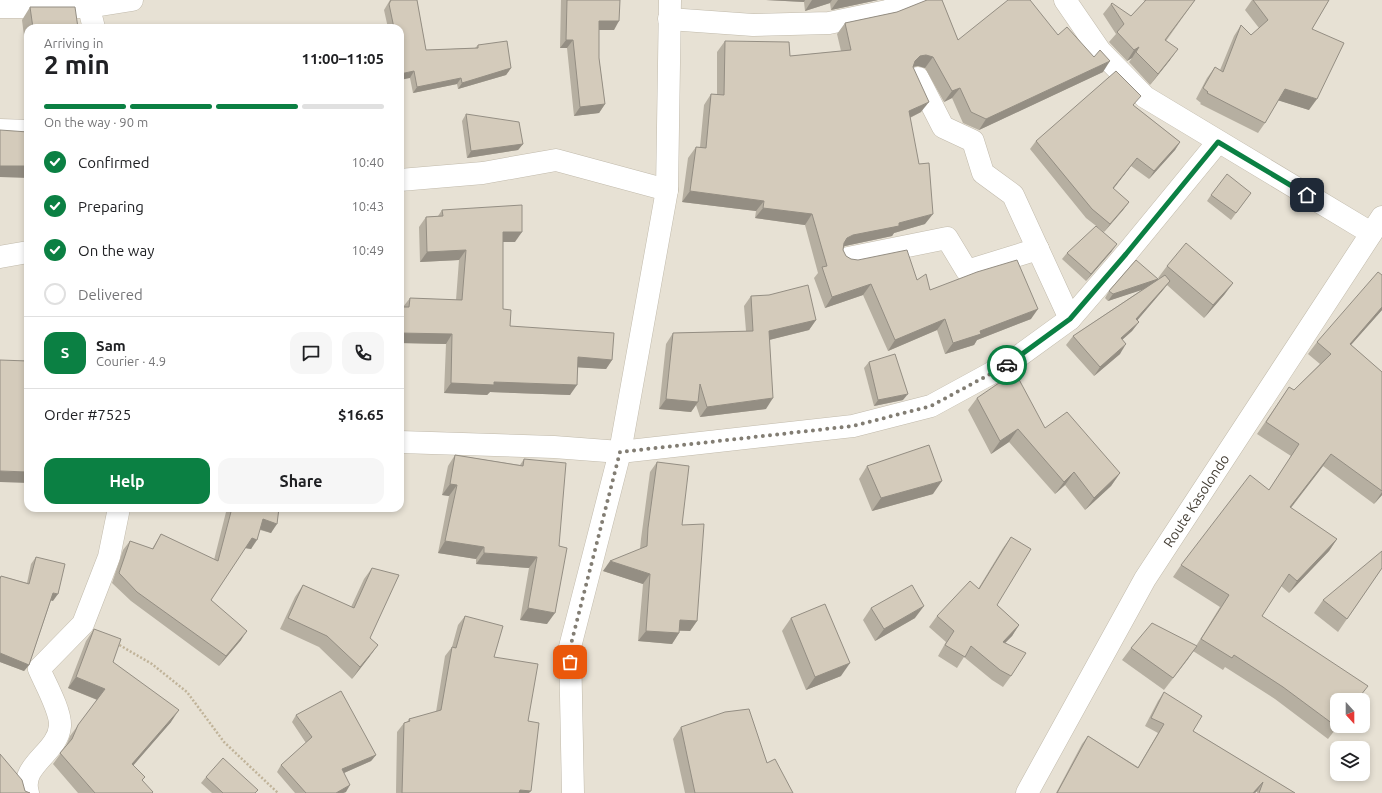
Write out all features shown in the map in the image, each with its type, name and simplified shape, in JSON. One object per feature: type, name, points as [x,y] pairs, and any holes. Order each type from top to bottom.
[{"type":"street","points":[[0,7],[88,4],[132,0]]},
{"type":"street","points":[[573,793],[570,648],[620,452],[667,190],[669,9],[753,25],[829,23],[887,10],[914,0]]},
{"type":"street","points":[[1065,0],[1100,51],[1145,97],[1218,142],[1379,223]]},
{"type":"street","points":[[88,4],[93,24]]},
{"type":"street","points":[[918,78],[943,127],[973,141],[982,173],[1013,195],[1070,319]]},
{"type":"street","points":[[0,130],[24,131]]},
{"type":"street","points":[[404,442],[554,447],[620,452],[853,426],[931,406],[1008,364],[1070,319],[1126,254],[1218,142]]},
{"type":"street","points":[[404,180],[483,173],[556,160],[667,190]]},
{"type":"street","name":"Route Kasolondo","points":[[1026,793],[1145,579],[1379,223]]},
{"type":"street","points":[[848,258],[947,238],[966,270],[1038,249]]},
{"type":"street","points":[[0,257],[24,253]]},
{"type":"street","points":[[28,793],[26,784],[27,776],[54,742],[60,728],[60,718],[38,669],[83,624],[109,557],[118,512]]},
{"type":"path","points":[[83,624],[152,664],[187,692],[224,742],[278,793]]},
{"type":"shaded area","points":[[0,0],[1382,0],[1382,793],[0,793]]},
{"type":"building","points":[[391,0],[417,0],[426,50],[478,48],[478,45],[507,41],[511,68],[462,83],[461,78],[417,87],[414,71],[404,73],[404,24],[393,24],[389,4]]},
{"type":"building","points":[[567,0],[620,0],[619,21],[599,21],[599,58],[605,104],[580,107],[573,40],[566,40]]},
{"type":"building","points":[[927,0],[942,0],[958,40],[1008,0],[1030,0],[1058,35],[1067,27],[1094,57],[1100,50],[1110,61],[986,119],[971,112],[960,88],[952,91],[933,57],[926,55],[920,56],[915,61],[913,67],[929,102],[909,111],[919,164],[929,163],[933,214],[899,223],[899,226],[853,235],[847,238],[844,243],[843,250],[846,256],[851,259],[858,260],[907,250],[917,280],[926,274],[930,290],[977,272],[1017,260],[1038,309],[980,331],[981,334],[953,343],[945,319],[895,340],[871,284],[832,297],[822,267],[827,266],[812,214],[763,208],[764,201],[690,191],[696,147],[706,148],[711,94],[724,95],[725,41],[789,42],[790,56],[851,50],[845,23],[897,12]]},
{"type":"building","points":[[1146,0],[1195,0],[1165,40],[1178,49],[1158,74],[1136,52],[1139,47],[1134,50],[1117,32],[1124,24],[1111,4],[1112,3],[1131,16]]},
{"type":"building","points":[[1253,0],[1329,0],[1312,29],[1344,43],[1317,99],[1285,89],[1265,123],[1207,93],[1208,92],[1203,88],[1215,67],[1223,72],[1241,25],[1251,35],[1268,20]]},
{"type":"building","points":[[30,7],[75,7],[77,24],[32,24]]},
{"type":"building","points":[[1116,71],[1141,96],[1133,105],[1180,142],[1154,171],[1137,158],[1113,188],[1129,202],[1110,224],[1092,209],[1036,141]]},
{"type":"building","points":[[466,114],[519,122],[523,144],[471,151]]},
{"type":"building","points":[[0,130],[24,132],[24,166],[0,166]]},
{"type":"building","points":[[1227,174],[1251,193],[1236,213],[1211,195]]},
{"type":"building","points":[[522,205],[522,232],[503,232],[503,309],[511,310],[510,326],[614,333],[612,360],[578,357],[577,385],[494,382],[494,385],[451,383],[452,334],[404,333],[404,307],[409,307],[410,298],[462,300],[466,250],[427,252],[426,217],[443,216],[442,210]]},
{"type":"building","points":[[1096,226],[1117,244],[1091,274],[1067,253]]},
{"type":"building","points":[[1186,243],[1233,283],[1213,305],[1167,266]]},
{"type":"building","points":[[1136,260],[1158,279],[1113,294],[1109,291]]},
{"type":"building","points":[[1378,272],[1382,275],[1382,307],[1350,344],[1382,372],[1382,491],[1331,454],[1290,507],[1337,539],[1297,581],[1289,574],[1262,616],[1368,686],[1362,693],[1330,693],[1330,722],[1283,687],[1234,655],[1232,658],[1201,639],[1229,595],[1181,565],[1250,475],[1269,490],[1299,444],[1266,422],[1289,387],[1294,390],[1331,354],[1317,342]]},
{"type":"building","points":[[1165,275],[1170,281],[1136,319],[1139,322],[1121,338],[1126,344],[1100,367],[1073,336]]},
{"type":"building","points":[[808,285],[816,320],[769,331],[773,398],[707,407],[700,384],[698,402],[666,399],[673,333],[753,331],[751,296],[769,295]]},
{"type":"building","points":[[895,354],[908,394],[878,400],[869,362]]},
{"type":"building","points":[[0,360],[24,361],[24,472],[0,471]]},
{"type":"building","points":[[1015,372],[1045,428],[1067,412],[1120,473],[1094,498],[1074,472],[1064,482],[1018,429],[1000,441],[977,398]]},
{"type":"building","points":[[929,445],[942,481],[881,498],[867,466]]},
{"type":"building","points":[[455,455],[523,466],[524,459],[566,463],[559,546],[567,548],[555,613],[528,608],[537,557],[484,553],[484,547],[445,541],[457,485],[450,484]]},
{"type":"building","points":[[657,462],[689,466],[682,525],[704,524],[697,621],[680,620],[679,633],[646,631],[650,574],[610,561],[647,546]]},
{"type":"building","points":[[231,512],[278,512],[277,524],[263,519],[257,540],[252,538],[211,600],[247,631],[226,656],[137,592],[119,573],[130,541],[153,549],[161,534],[218,561]]},
{"type":"building","points":[[1011,537],[1031,549],[997,605],[1019,625],[1003,642],[1026,653],[1011,676],[1000,670],[971,646],[965,657],[945,645],[954,631],[937,616],[970,581],[979,589]]},
{"type":"building","points":[[1382,551],[1382,568],[1347,619],[1323,600]]},
{"type":"building","points":[[36,557],[65,564],[58,594],[53,593],[29,665],[0,653],[0,579],[1,576],[29,584]]},
{"type":"building","points":[[372,568],[399,575],[370,638],[378,645],[360,667],[327,636],[288,618],[303,585],[354,608]]},
{"type":"building","points":[[912,585],[924,606],[884,629],[871,608]]},
{"type":"building","points":[[825,604],[850,663],[815,677],[791,618]]},
{"type":"building","points":[[465,616],[503,626],[494,657],[538,664],[528,721],[539,723],[531,791],[520,790],[519,793],[402,793],[404,723],[410,721],[409,719],[441,710],[452,647],[456,648]]},
{"type":"building","points":[[1152,623],[1197,646],[1173,678],[1131,648]]},
{"type":"building","points":[[94,629],[121,639],[113,662],[179,710],[132,764],[145,777],[142,780],[153,792],[152,793],[95,793],[60,753],[72,739],[78,725],[105,689],[76,677]]},
{"type":"building","points":[[341,691],[376,755],[342,769],[350,785],[336,793],[306,793],[281,765],[312,737],[296,715]]},
{"type":"building","points":[[1164,692],[1202,716],[1193,731],[1295,793],[1259,793],[1263,782],[1253,793],[1057,793],[1088,736],[1138,768],[1164,724],[1151,718]]},
{"type":"building","points":[[749,709],[767,763],[775,759],[793,793],[695,793],[681,727],[725,712]]},
{"type":"building","points":[[0,754],[22,780],[25,791],[30,793],[0,793]]},
{"type":"building","points":[[223,758],[258,790],[255,793],[223,793],[206,777]]},
{"type":"way so far","points":[[570,662],[570,648],[620,452],[853,426],[931,406],[1007,365]]},
{"type":"route","points":[[1007,365],[1070,319],[1126,254],[1218,142],[1307,195]]}]
